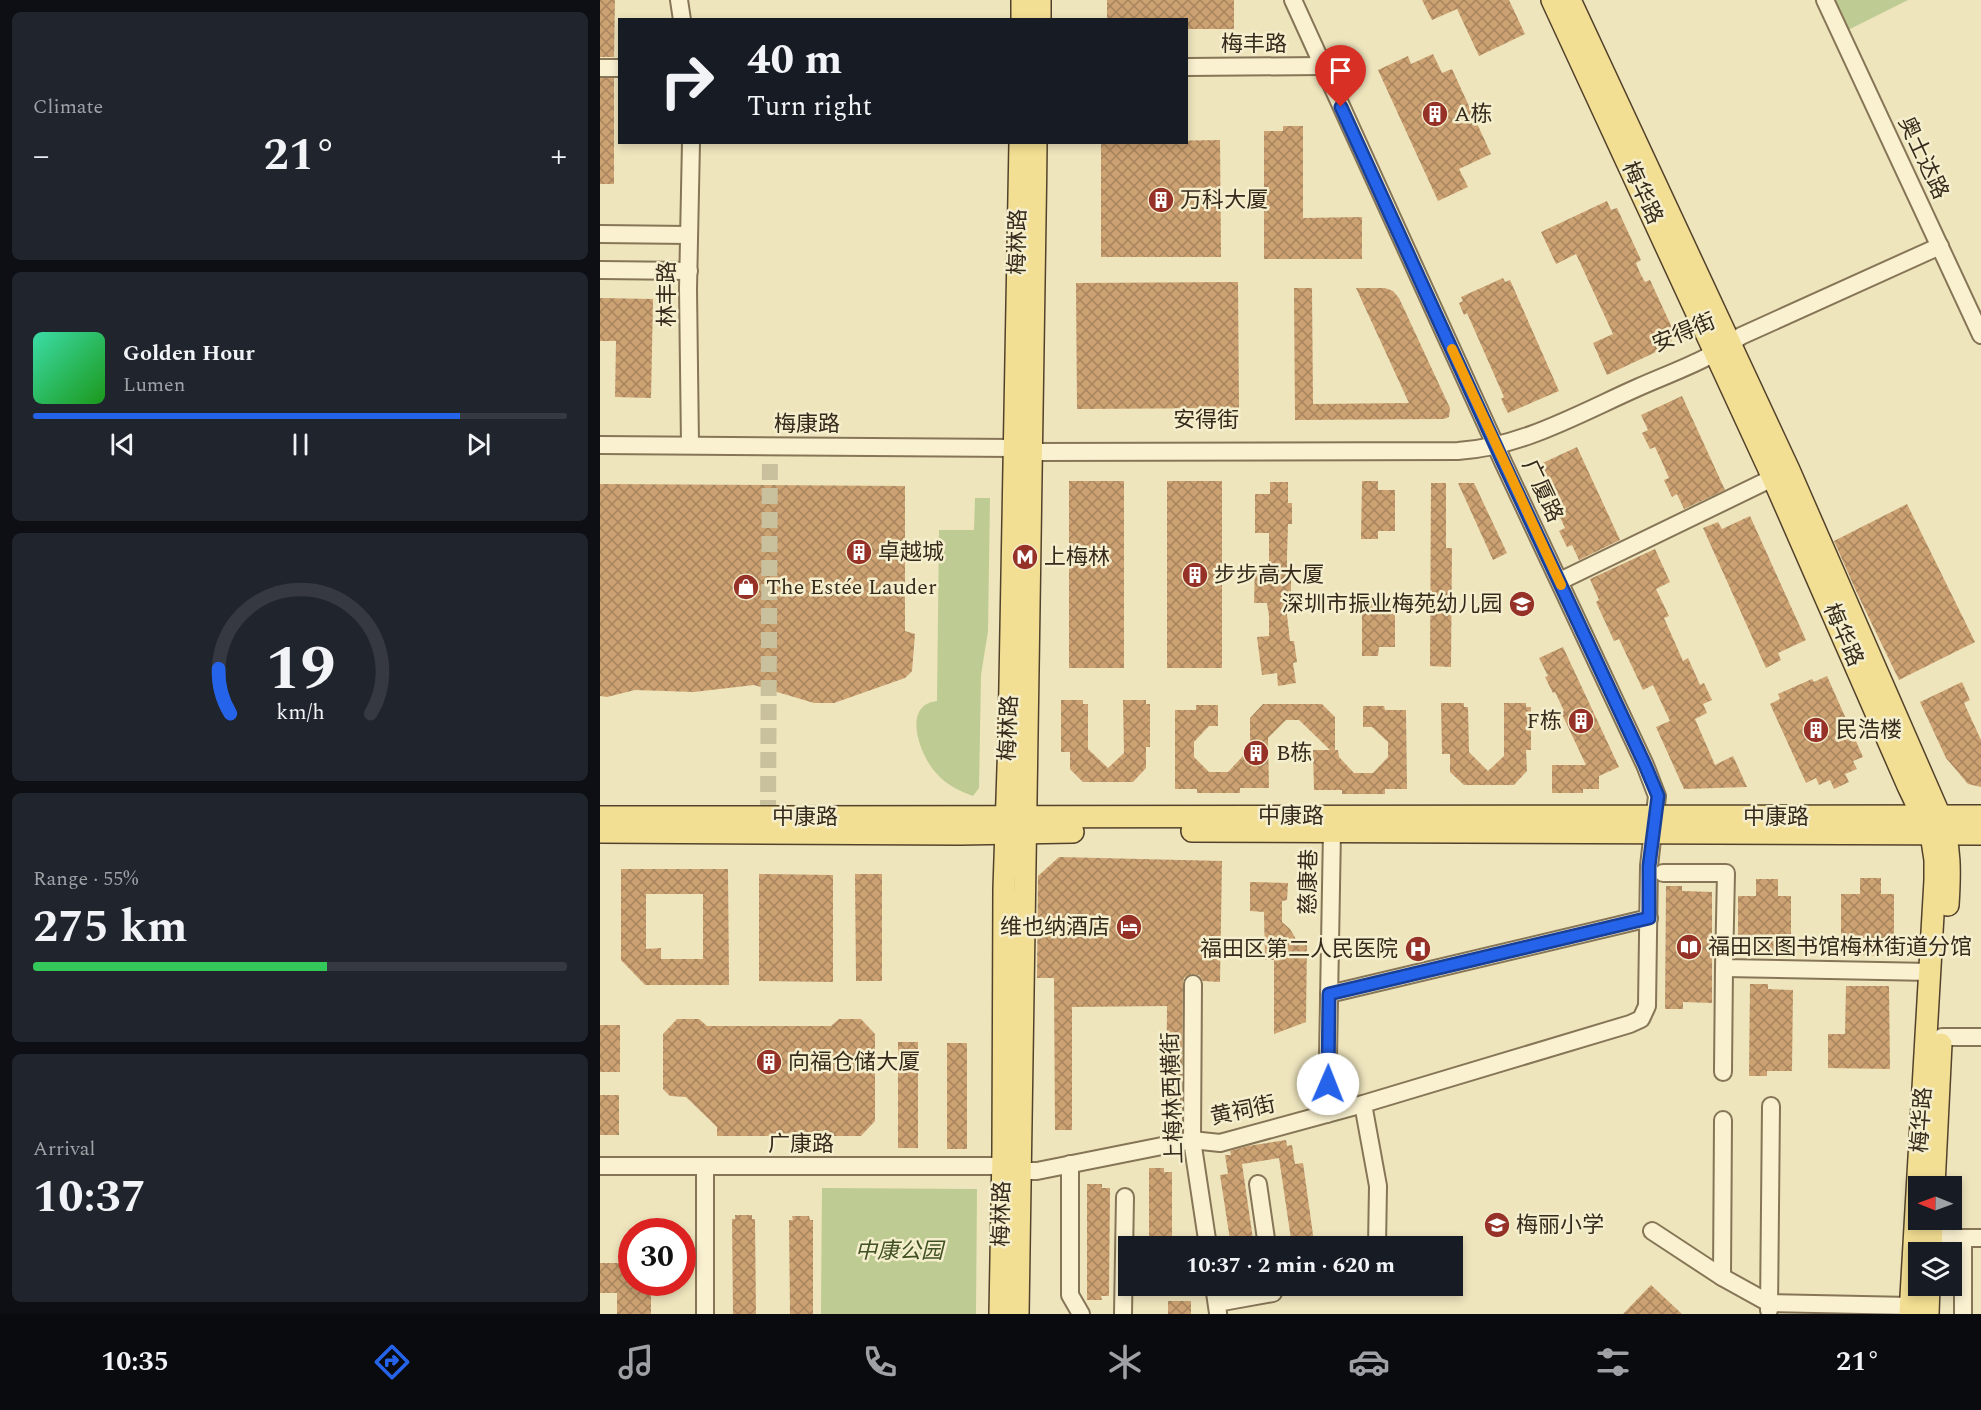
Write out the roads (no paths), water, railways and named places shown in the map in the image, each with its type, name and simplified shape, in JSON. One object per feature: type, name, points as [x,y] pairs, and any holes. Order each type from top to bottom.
[{"type":"main road","points":[[1022,0],[1022,18]]},
{"type":"main road","points":[[1040,0],[1040,18]]},
{"type":"main road","name":"梅华路","points":[[1552,0],[1725,343]]},
{"type":"main road","name":"梅华路","points":[[1570,0],[1725,343],[1935,825],[1950,873],[1935,1176]]},
{"type":"main road","name":"梅林路","points":[[1020,144],[1027,448]]},
{"type":"main road","name":"梅林路","points":[[1018,1314],[1012,1168],[1014,889],[1036,144]]},
{"type":"main road","points":[[1019,739],[1035,767],[1035,788],[1043,801],[1052,807],[1076,808],[1088,825],[1074,837],[1051,839],[1042,844],[1034,856],[1032,875],[1014,889],[999,876],[999,859],[990,846],[983,842],[955,841],[939,826],[962,813],[982,813],[993,806],[997,799],[998,764],[1019,739]]},
{"type":"main road","name":"中康路","points":[[1088,825],[1343,816],[1654,825]]},
{"type":"main road","name":"中康路","points":[[600,832],[1016,825],[1332,831],[1654,825],[1935,825],[1981,816]]},
{"type":"main road","name":"中康路","points":[[600,817],[939,826]]},
{"type":"main road","name":"梅华路","points":[[1916,1311],[1935,880],[1935,825]]},
{"type":"main road","name":"中康路","points":[[1935,825],[1981,834]]},
{"type":"main road","name":"梅林路","points":[[1000,1314],[1012,1168]]},
{"type":"main road","points":[[1916,1311],[1924,1296]]},
{"type":"street","points":[[679,0],[682,18]]},
{"type":"street","name":"广厦路","points":[[1293,0],[1658,796],[1649,866],[1647,1006],[1641,1019]]},
{"type":"street","name":"奥士达路","points":[[1825,0],[1981,335]]},
{"type":"street","name":"梅丰路","points":[[1188,67],[1322,66]]},
{"type":"street","points":[[600,68],[618,68]]},
{"type":"street","name":"林丰路","points":[[690,445],[688,271],[691,144]]},
{"type":"street","points":[[600,234],[689,235]]},
{"type":"street","name":"安得街","points":[[1027,448],[1458,451],[1494,442],[1725,343],[1940,246]]},
{"type":"street","points":[[600,270],[688,271]]},
{"type":"street","name":"梅康路","points":[[600,445],[1027,448]]},
{"type":"street","points":[[1560,581],[1781,474]]},
{"type":"street","name":"慈康巷","points":[[1327,1114],[1332,831]]},
{"type":"street","points":[[1663,873],[1726,873],[1723,1072]]},
{"type":"street","points":[[1329,994],[1649,918]]},
{"type":"street","points":[[1724,968],[1931,972]]},
{"type":"street","name":"上梅林西横街","points":[[1193,984],[1192,1140],[1206,1236]]},
{"type":"street","name":"黄祠街","points":[[1012,1168],[1037,1170],[1192,1140],[1220,1143],[1363,1104],[1641,1019]]},
{"type":"street","points":[[1942,1037],[1981,1038]]},
{"type":"street","points":[[1363,1104],[1378,1186],[1377,1236]]},
{"type":"street","points":[[1769,1308],[1771,1106]]},
{"type":"street","points":[[1722,1277],[1723,1120]]},
{"type":"street","points":[[1070,1164],[1070,1295],[1081,1314]]},
{"type":"street","name":"广康路","points":[[600,1166],[1012,1168]]},
{"type":"street","points":[[705,1166],[705,1314]]},
{"type":"street","points":[[1258,1184],[1266,1236]]},
{"type":"street","points":[[1123,1314],[1125,1197]]},
{"type":"street","points":[[1652,1231],[1769,1308],[1916,1311]]},
{"type":"street","points":[[1932,1237],[1981,1238]]},
{"type":"street","points":[[1963,1238],[1963,1314]]},
{"type":"street","points":[[1218,1309],[1263,1296]]},
{"type":"tunnel","points":[[768,816],[770,447]]},
{"type":"place","name":"A栋","points":[[1435,114]]},
{"type":"place","name":"万科大厦","points":[[1161,200]]},
{"type":"place","name":"卓越城","points":[[859,552]]},
{"type":"place","name":"上梅林","points":[[1025,557]]},
{"type":"place","name":"步步高大厦","points":[[1195,575]]},
{"type":"place","name":"The Estée Lauder","points":[[746,587]]},
{"type":"place","name":"深圳市振业梅苑幼儿园","points":[[1522,604]]},
{"type":"place","name":"F栋","points":[[1581,721]]},
{"type":"place","name":"民浩楼","points":[[1816,730]]},
{"type":"place","name":"B栋","points":[[1256,753]]},
{"type":"place","name":"维也纳酒店","points":[[1129,927]]},
{"type":"place","name":"福田区图书馆梅林街道分馆","points":[[1689,947]]},
{"type":"place","name":"福田区第二人民医院","points":[[1418,949]]},
{"type":"place","name":"向福仓储大厦","points":[[769,1062]]},
{"type":"place","name":"梅丽小学","points":[[1497,1225]]},
{"type":"park label","name":"中康公园","points":[[899,1251]]}]
